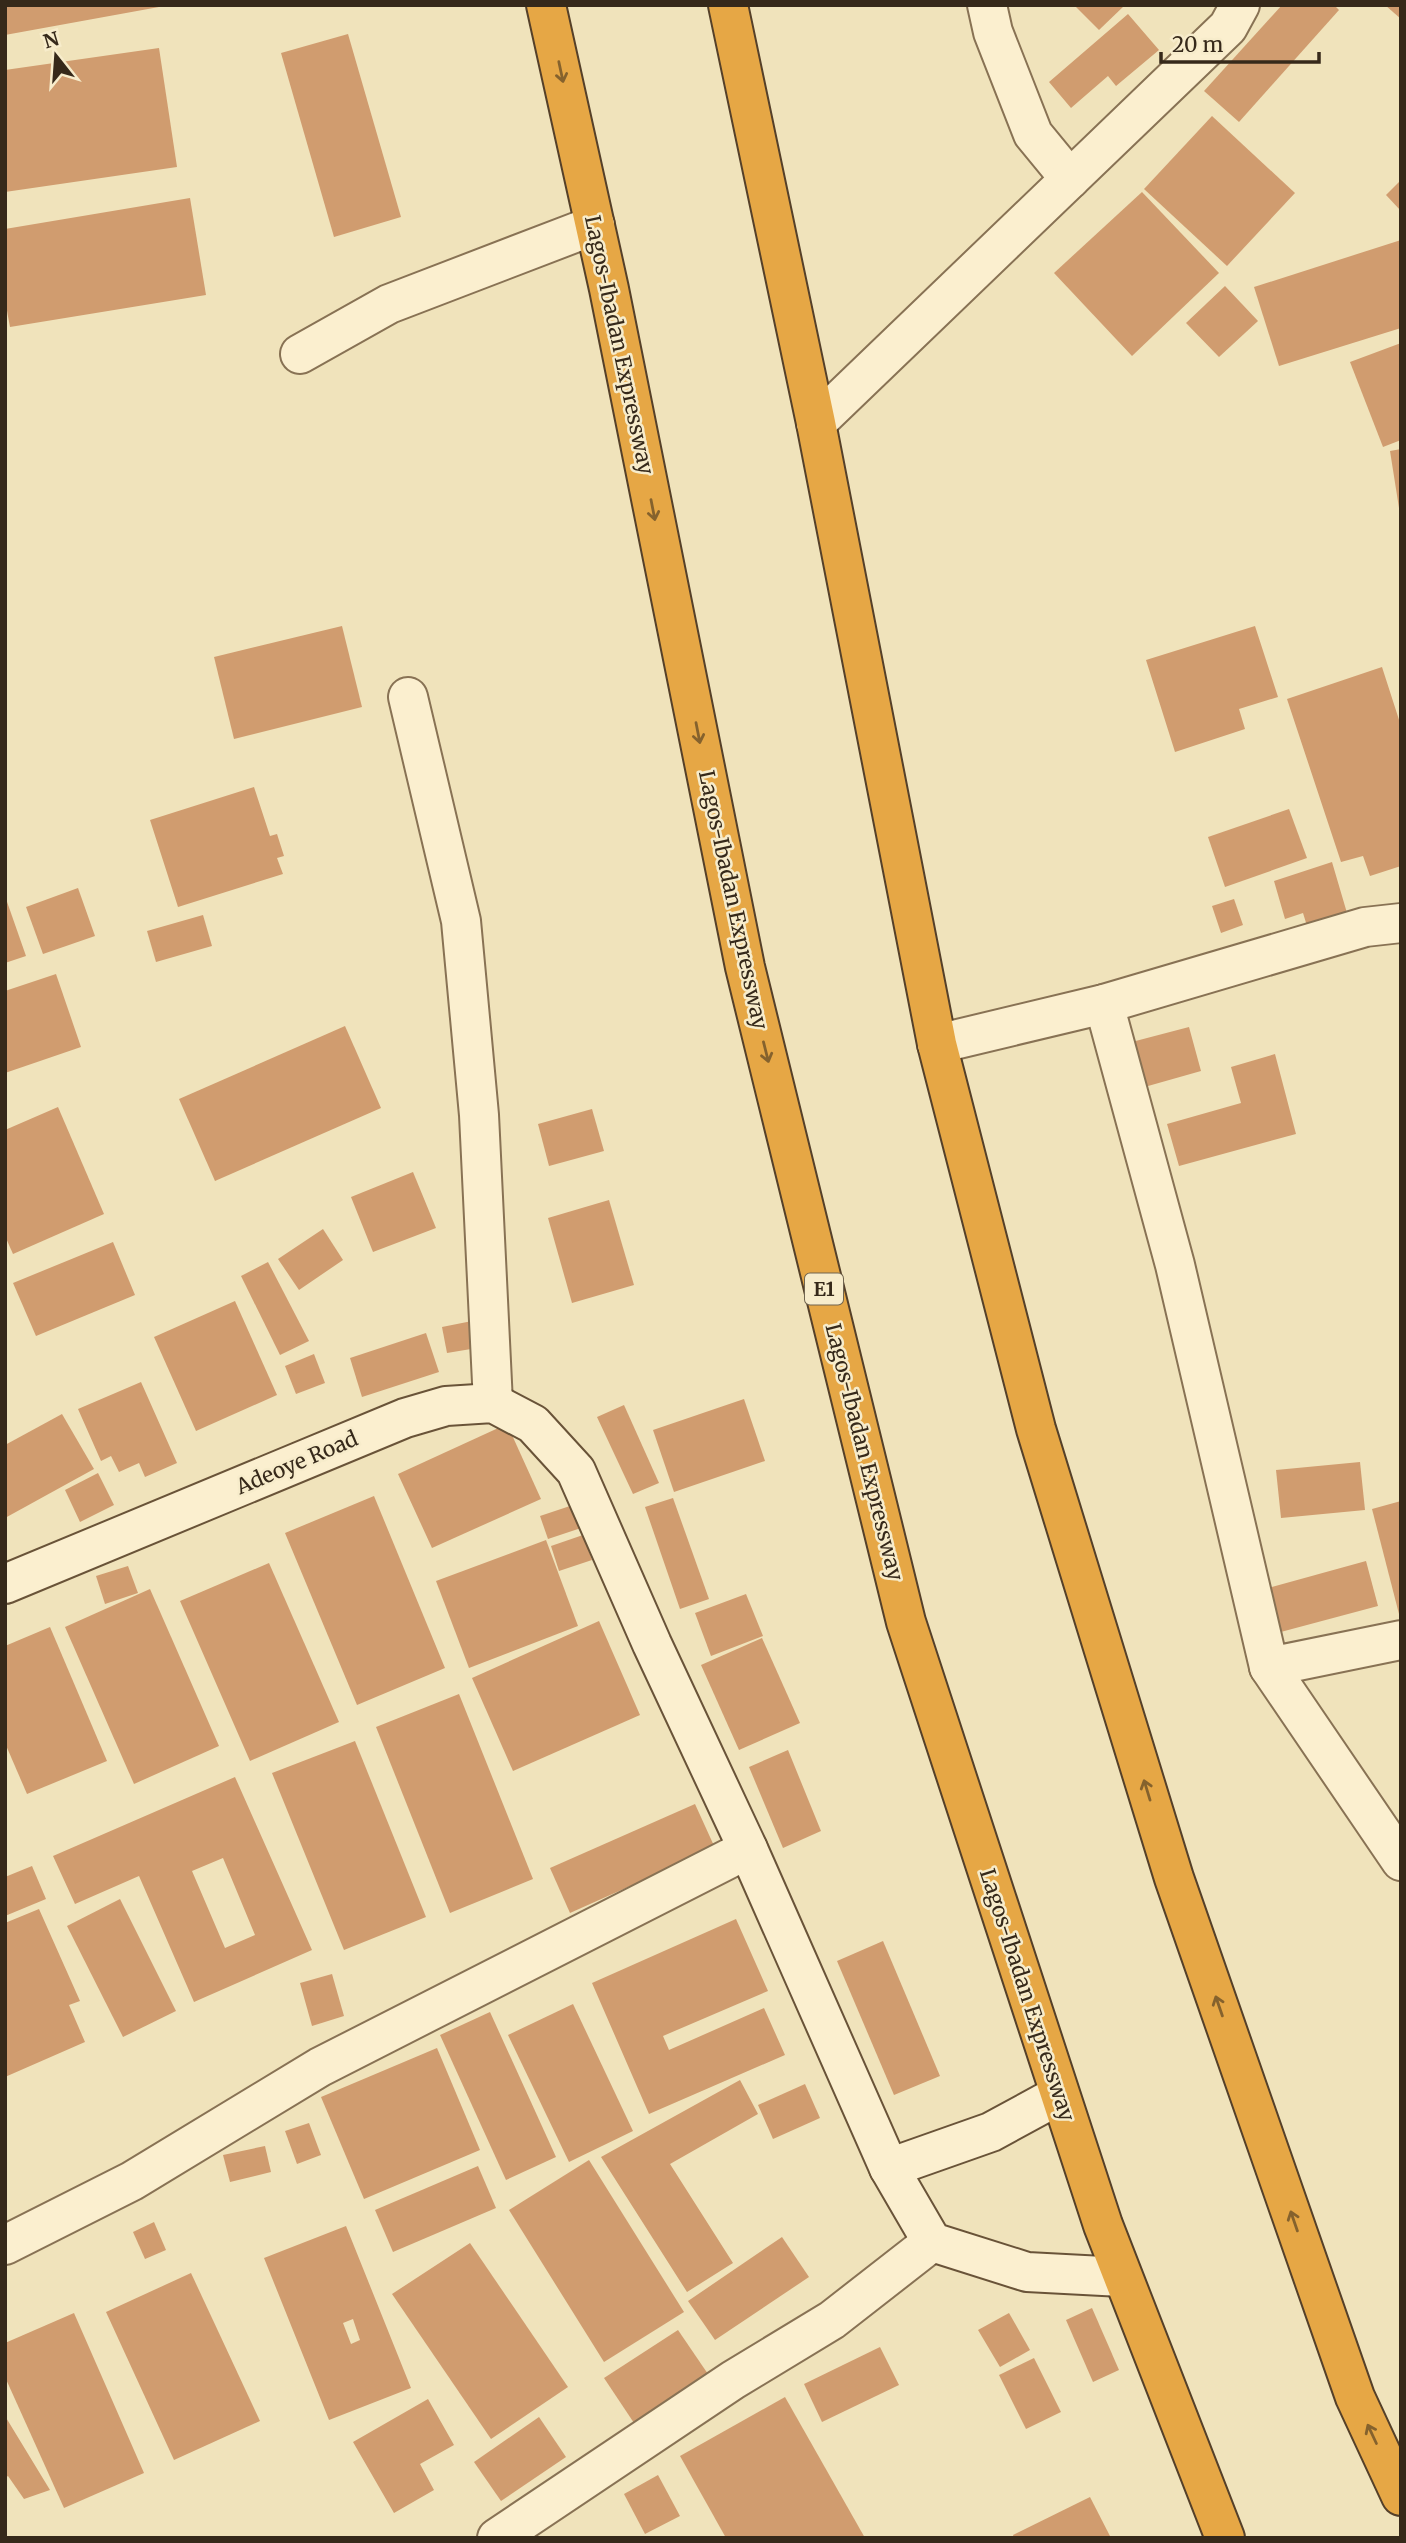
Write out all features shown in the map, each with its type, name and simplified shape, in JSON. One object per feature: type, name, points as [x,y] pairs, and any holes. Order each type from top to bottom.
[{"type":"highway","name":"Lagos-Ibadan Expressway","points":[[546,5],[595,225],[745,967],[906,1622],[1059,2095],[1122,2277],[1225,2538]]},
{"type":"highway","points":[[728,5],[816,423],[937,1044],[1036,1429],[1174,1878],[1355,2397],[1401,2496]]},
{"type":"street","points":[[987,5],[993,32],[1032,134],[1070,179]]},
{"type":"street","points":[[816,423],[1228,27],[1240,5]]},
{"type":"street","points":[[300,354],[389,304],[595,225]]},
{"type":"street","points":[[408,697],[461,921],[479,1115],[493,1403],[533,1424],[576,1471],[889,2168],[932,2242],[1027,2272],[1122,2277]]},
{"type":"street","points":[[937,1044],[1104,1004],[1365,927],[1401,923]]},
{"type":"street","points":[[1104,1004],[1175,1265],[1269,1667],[1401,1861]]},
{"type":"street","name":"Adeoye Road","points":[[5,1584],[405,1418],[446,1406],[493,1403]]},
{"type":"street","points":[[1269,1667],[1401,1640]]},
{"type":"street","points":[[5,2245],[132,2181],[320,2067],[748,1849]]},
{"type":"street","points":[[889,2168],[991,2132],[1059,2095]]},
{"type":"street","points":[[498,2538],[733,2379],[832,2320],[932,2242]]},
{"type":"building","points":[[5,5],[158,5],[159,7],[5,35]]},
{"type":"building","points":[[1074,5],[1125,5],[1099,30]]},
{"type":"building","points":[[1282,5],[1334,5],[1339,10],[1239,122],[1204,91]]},
{"type":"building","points":[[1385,5],[1401,5],[1401,19]]},
{"type":"building","points":[[1128,14],[1159,50],[1116,86],[1108,76],[1071,108],[1049,82]]},
{"type":"building","points":[[348,34],[401,217],[334,237],[281,53]]},
{"type":"building","points":[[159,48],[177,167],[5,192],[5,70]]},
{"type":"building","points":[[1212,116],[1295,193],[1227,266],[1144,189]]},
{"type":"building","points":[[1401,180],[1401,211],[1386,195]]},
{"type":"building","points":[[1142,192],[1219,273],[1132,356],[1054,273]]},
{"type":"building","points":[[190,198],[206,295],[10,327],[5,300],[5,229]]},
{"type":"building","points":[[1401,240],[1401,328],[1279,366],[1254,287]]},
{"type":"building","points":[[1225,286],[1258,321],[1219,357],[1186,323]]},
{"type":"building","points":[[1401,343],[1401,440],[1383,447],[1350,362]]},
{"type":"building","points":[[1401,449],[1401,508],[1399,508],[1390,451]]},
{"type":"building","points":[[342,626],[362,707],[234,739],[214,657]]},
{"type":"building","points":[[1255,626],[1278,697],[1239,709],[1245,729],[1175,752],[1146,660]]},
{"type":"building","points":[[1382,667],[1401,726],[1401,866],[1370,876],[1363,856],[1341,862],[1287,699]]},
{"type":"building","points":[[254,787],[270,836],[277,834],[284,856],[277,858],[283,874],[178,907],[150,820]]},
{"type":"building","points":[[1289,809],[1307,858],[1225,887],[1208,837]]},
{"type":"building","points":[[1332,862],[1347,913],[1307,926],[1303,913],[1285,919],[1274,881]]},
{"type":"building","points":[[78,888],[95,936],[43,954],[26,907]]},
{"type":"building","points":[[5,896],[26,956],[5,963]]},
{"type":"building","points":[[1234,899],[1243,925],[1221,933],[1212,906]]},
{"type":"building","points":[[203,915],[212,946],[156,962],[147,931]]},
{"type":"building","points":[[56,974],[81,1047],[5,1073],[5,991]]},
{"type":"building","points":[[345,1026],[381,1108],[215,1181],[179,1099]]},
{"type":"building","points":[[1189,1027],[1201,1071],[1141,1088],[1128,1043]]},
{"type":"building","points":[[1275,1054],[1296,1134],[1179,1166],[1167,1124],[1241,1103],[1231,1067]]},
{"type":"building","points":[[58,1107],[104,1214],[13,1254],[5,1236],[5,1130]]},
{"type":"building","points":[[592,1109],[604,1151],[549,1166],[538,1124]]},
{"type":"building","points":[[413,1172],[436,1228],[373,1252],[351,1197]]},
{"type":"building","points":[[609,1200],[634,1285],[572,1303],[548,1218]]},
{"type":"building","points":[[323,1229],[343,1260],[299,1290],[278,1259]]},
{"type":"building","points":[[113,1242],[135,1295],[36,1336],[13,1283]]},
{"type":"building","points":[[268,1262],[309,1341],[280,1355],[241,1276]]},
{"type":"building","points":[[235,1301],[277,1395],[196,1431],[154,1337]]},
{"type":"building","points":[[472,1321],[477,1348],[447,1353],[442,1327]]},
{"type":"building","points":[[426,1333],[439,1372],[362,1397],[350,1358]]},
{"type":"building","points":[[314,1354],[325,1383],[296,1394],[285,1366]]},
{"type":"building","points":[[141,1382],[177,1463],[145,1477],[139,1463],[119,1472],[111,1456],[101,1461],[78,1409]]},
{"type":"building","points":[[744,1399],[765,1461],[674,1492],[653,1430]]},
{"type":"building","points":[[624,1405],[659,1483],[633,1494],[597,1417]]},
{"type":"building","points":[[62,1414],[94,1469],[5,1518],[5,1445]]},
{"type":"building","points":[[507,1424],[541,1499],[432,1548],[398,1474]]},
{"type":"building","points":[[1360,1462],[1365,1510],[1281,1518],[1276,1470]]},
{"type":"building","points":[[98,1473],[114,1505],[80,1522],[65,1490]]},
{"type":"building","points":[[374,1496],[445,1668],[357,1705],[285,1533]]},
{"type":"building","points":[[673,1498],[709,1599],[680,1609],[645,1507]]},
{"type":"building","points":[[1401,1501],[1401,1614],[1399,1614],[1372,1509]]},
{"type":"building","points":[[579,1503],[587,1526],[548,1539],[540,1516]]},
{"type":"building","points":[[583,1535],[592,1560],[559,1571],[551,1546]]},
{"type":"building","points":[[546,1540],[578,1626],[469,1668],[436,1581]]},
{"type":"building","points":[[1366,1561],[1378,1606],[1277,1633],[1265,1589]]},
{"type":"building","points":[[269,1563],[339,1722],[250,1761],[180,1601]]},
{"type":"building","points":[[128,1566],[138,1593],[105,1604],[96,1576]]},
{"type":"building","points":[[150,1589],[219,1746],[134,1784],[65,1627]]},
{"type":"building","points":[[746,1594],[763,1636],[711,1656],[695,1613]]},
{"type":"building","points":[[599,1621],[640,1715],[513,1771],[472,1678]]},
{"type":"building","points":[[50,1627],[107,1761],[27,1794],[5,1743],[5,1646]]},
{"type":"building","points":[[762,1638],[800,1723],[739,1750],[701,1665]]},
{"type":"building","points":[[459,1694],[533,1879],[450,1913],[376,1727]]},
{"type":"building","points":[[355,1741],[426,1917],[344,1950],[272,1773]]},
{"type":"building","points":[[788,1750],[821,1831],[783,1848],[749,1767]]},
{"type":"building","points":[[235,1777],[312,1950],[194,2002],[139,1876],[75,1904],[53,1856]],"holes":[[[223,1858],[255,1935],[225,1948],[192,1871]]]},
{"type":"building","points":[[695,1804],[715,1848],[570,1913],[550,1868]]},
{"type":"building","points":[[32,1866],[46,1899],[5,1916],[5,1877]]},
{"type":"building","points":[[120,1899],[176,2011],[123,2037],[67,1926]]},
{"type":"building","points":[[39,1909],[80,2001],[69,2005],[85,2042],[5,2077],[5,1923]]},
{"type":"building","points":[[736,1919],[768,1991],[663,2036],[669,2050],[764,2008],[785,2055],[649,2114],[592,1983]]},
{"type":"building","points":[[883,1941],[940,2076],[894,2095],[837,1961]]},
{"type":"building","points":[[332,1974],[344,2016],[312,2026],[300,1983]]},
{"type":"building","points":[[573,2004],[633,2131],[569,2162],[508,2035]]},
{"type":"building","points":[[490,2012],[556,2157],[506,2180],[440,2035]]},
{"type":"building","points":[[437,2048],[480,2150],[364,2199],[321,2097]]},
{"type":"building","points":[[740,2080],[758,2114],[670,2164],[733,2263],[687,2292],[601,2157]]},
{"type":"building","points":[[805,2084],[820,2118],[773,2139],[758,2105]]},
{"type":"building","points":[[309,2123],[321,2155],[297,2164],[285,2131]]},
{"type":"building","points":[[265,2146],[271,2172],[230,2182],[223,2155]]},
{"type":"building","points":[[589,2160],[684,2312],[604,2362],[509,2210]]},
{"type":"building","points":[[478,2166],[496,2208],[393,2252],[375,2210]]},
{"type":"building","points":[[154,2222],[166,2250],[145,2259],[133,2232]]},
{"type":"building","points":[[346,2226],[411,2388],[329,2420],[264,2258]],"holes":[[[353,2319],[360,2340],[351,2344],[343,2323]]]},
{"type":"building","points":[[782,2237],[809,2277],[715,2340],[688,2301]]},
{"type":"building","points":[[470,2243],[568,2387],[491,2439],[392,2294]]},
{"type":"building","points":[[191,2273],[260,2421],[174,2460],[106,2312]]},
{"type":"building","points":[[1092,2308],[1119,2370],[1093,2382],[1066,2320]]},
{"type":"building","points":[[74,2313],[144,2473],[64,2508],[5,2377],[5,2343]]},
{"type":"building","points":[[1009,2313],[1030,2350],[1000,2367],[978,2330]]},
{"type":"building","points":[[678,2330],[710,2377],[636,2426],[604,2378]]},
{"type":"building","points":[[880,2347],[899,2385],[822,2422],[804,2384]]},
{"type":"building","points":[[1034,2358],[1061,2412],[1026,2429],[999,2375]]},
{"type":"building","points":[[785,2397],[865,2538],[726,2538],[680,2456]]},
{"type":"building","points":[[428,2399],[454,2445],[420,2464],[434,2490],[394,2513],[353,2442]]},
{"type":"building","points":[[5,2416],[50,2490],[24,2499],[8,2476],[5,2478]]},
{"type":"building","points":[[539,2417],[566,2457],[501,2501],[474,2462]]},
{"type":"building","points":[[658,2475],[680,2516],[645,2534],[624,2494]]},
{"type":"building","points":[[1090,2497],[1111,2538],[1014,2538],[1013,2535]]}]
